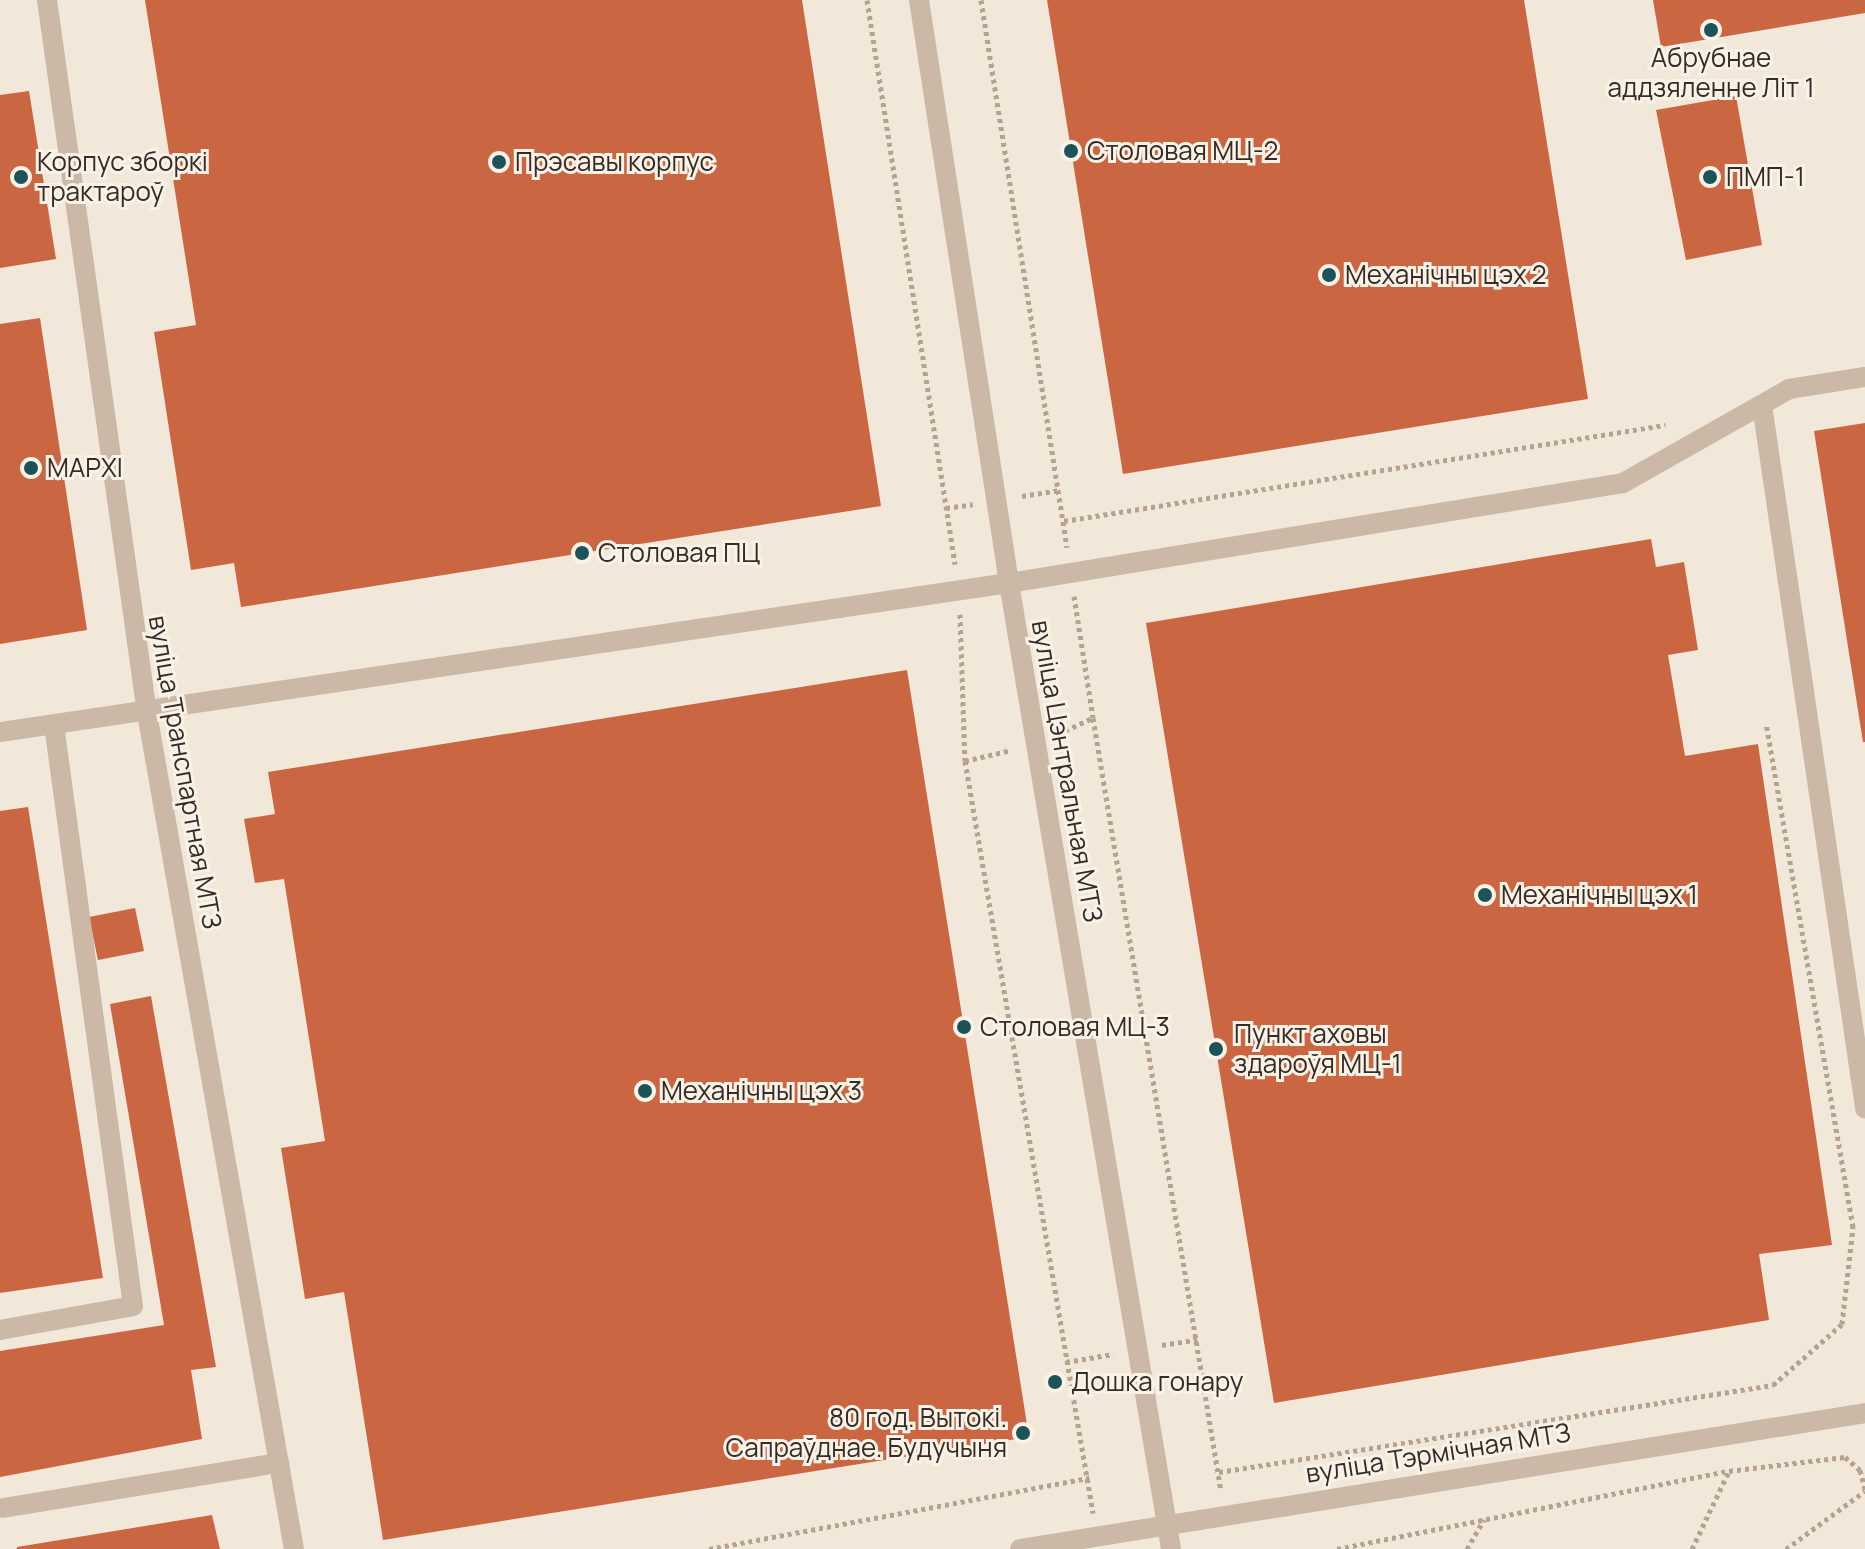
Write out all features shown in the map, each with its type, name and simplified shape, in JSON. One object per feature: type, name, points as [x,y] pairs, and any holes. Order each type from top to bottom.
[{"type":"lane","name":"вуліца Транспартная МТЗ","points":[[47,0],[147,713],[294,1549]]},
{"type":"lane","name":"вуліца Цэнтральная МТЗ","points":[[919,0],[1009,583],[1171,1549]]},
{"type":"lane","points":[[0,732],[147,713],[959,591],[1623,483],[1789,389],[1865,377]]},
{"type":"lane","points":[[1762,405],[1865,1108]]},
{"type":"lane","points":[[0,1330],[133,1306],[54,725]]},
{"type":"lane","name":"вуліца Тэрмічная МТЗ","points":[[1020,1549],[1865,1413]]},
{"type":"lane","points":[[3,1508],[279,1463]]},
{"type":"path","points":[[867,0],[959,591],[965,761],[1089,1478],[1096,1537]]},
{"type":"path","points":[[981,0],[1093,718],[1225,1515]]},
{"type":"path","points":[[1064,521],[1665,425]]},
{"type":"path","points":[[965,761],[1038,743],[1093,718]]},
{"type":"path","points":[[1219,1472],[1773,1385],[1842,1324],[1853,1227],[1766,723]]},
{"type":"path","points":[[1337,1549],[1729,1471],[1845,1457],[1860,1470],[1865,1490],[1786,1549]]},
{"type":"path","points":[[1692,1549],[1729,1471]]},
{"type":"path","points":[[709,1549],[1089,1478]]},
{"type":"path","points":[[1467,1549],[1484,1520]]},
{"type":"building","name":"Прэсавы корпус","points":[[145,0],[802,0],[881,506],[241,607],[234,563],[191,570],[154,332],[196,325]]},
{"type":"building","name":"Механічны цэх 2","points":[[1047,0],[1524,0],[1588,399],[1123,474]]},
{"type":"building","name":"Абрубнае аддзяленне Літ 1","points":[[1653,0],[1865,0],[1865,13],[1661,47]]},
{"type":"building","name":"Корпус зборкі трактароў","points":[[29,91],[56,259],[0,268],[0,95]]},
{"type":"building","name":"ПМП-1","points":[[1736,96],[1762,245],[1686,260],[1656,110]]},
{"type":"building","name":"МАРХІ","points":[[40,318],[87,630],[0,644],[0,324]]},
{"type":"building","points":[[1865,423],[1865,742],[1863,742],[1814,431]]},
{"type":"building","name":"Механічны цэх 1","points":[[1651,539],[1656,567],[1684,562],[1698,650],[1668,655],[1685,756],[1758,744],[1832,1245],[1759,1254],[1769,1320],[1274,1403],[1146,623]]},
{"type":"building","name":"Механічны цэх 3","points":[[907,670],[1029,1437],[383,1540],[344,1292],[305,1299],[281,1148],[325,1141],[284,879],[255,883],[244,819],[275,814],[268,772]]},
{"type":"building","points":[[28,807],[103,1278],[0,1293],[0,811]]},
{"type":"building","points":[[135,908],[144,951],[98,960],[89,917]]},
{"type":"building","points":[[151,996],[216,1367],[191,1370],[202,1439],[0,1477],[0,1351],[164,1325],[110,1004]]},
{"type":"building","points":[[212,1515],[220,1549],[17,1549],[17,1547]]},
{"type":"place","name":"Абрубнае аддзяленне Літ 1","points":[[1711,30]]},
{"type":"place","name":"Столовая МЦ-2","points":[[1071,151]]},
{"type":"place","name":"Прэсавы корпус","points":[[499,162]]},
{"type":"place","name":"Корпус зборкі трактароў","points":[[21,177]]},
{"type":"place","name":"ПМП-1","points":[[1710,177]]},
{"type":"place","name":"Механічны цэх 2","points":[[1329,275]]},
{"type":"place","name":"МАРХІ","points":[[31,468]]},
{"type":"place","name":"Столовая ПЦ","points":[[582,553]]},
{"type":"place","name":"Механічны цэх 1","points":[[1485,895]]},
{"type":"place","name":"Столовая МЦ-3","points":[[964,1027]]},
{"type":"place","name":"Пункт аховы здароўя МЦ-1","points":[[1216,1049]]},
{"type":"place","name":"Механічны цэх 3","points":[[645,1091]]},
{"type":"place","name":"Дошка гонару","points":[[1055,1382]]},
{"type":"place","name":"80 год. Вытокі. Сапраўднае. Будучыня","points":[[1023,1433]]}]
